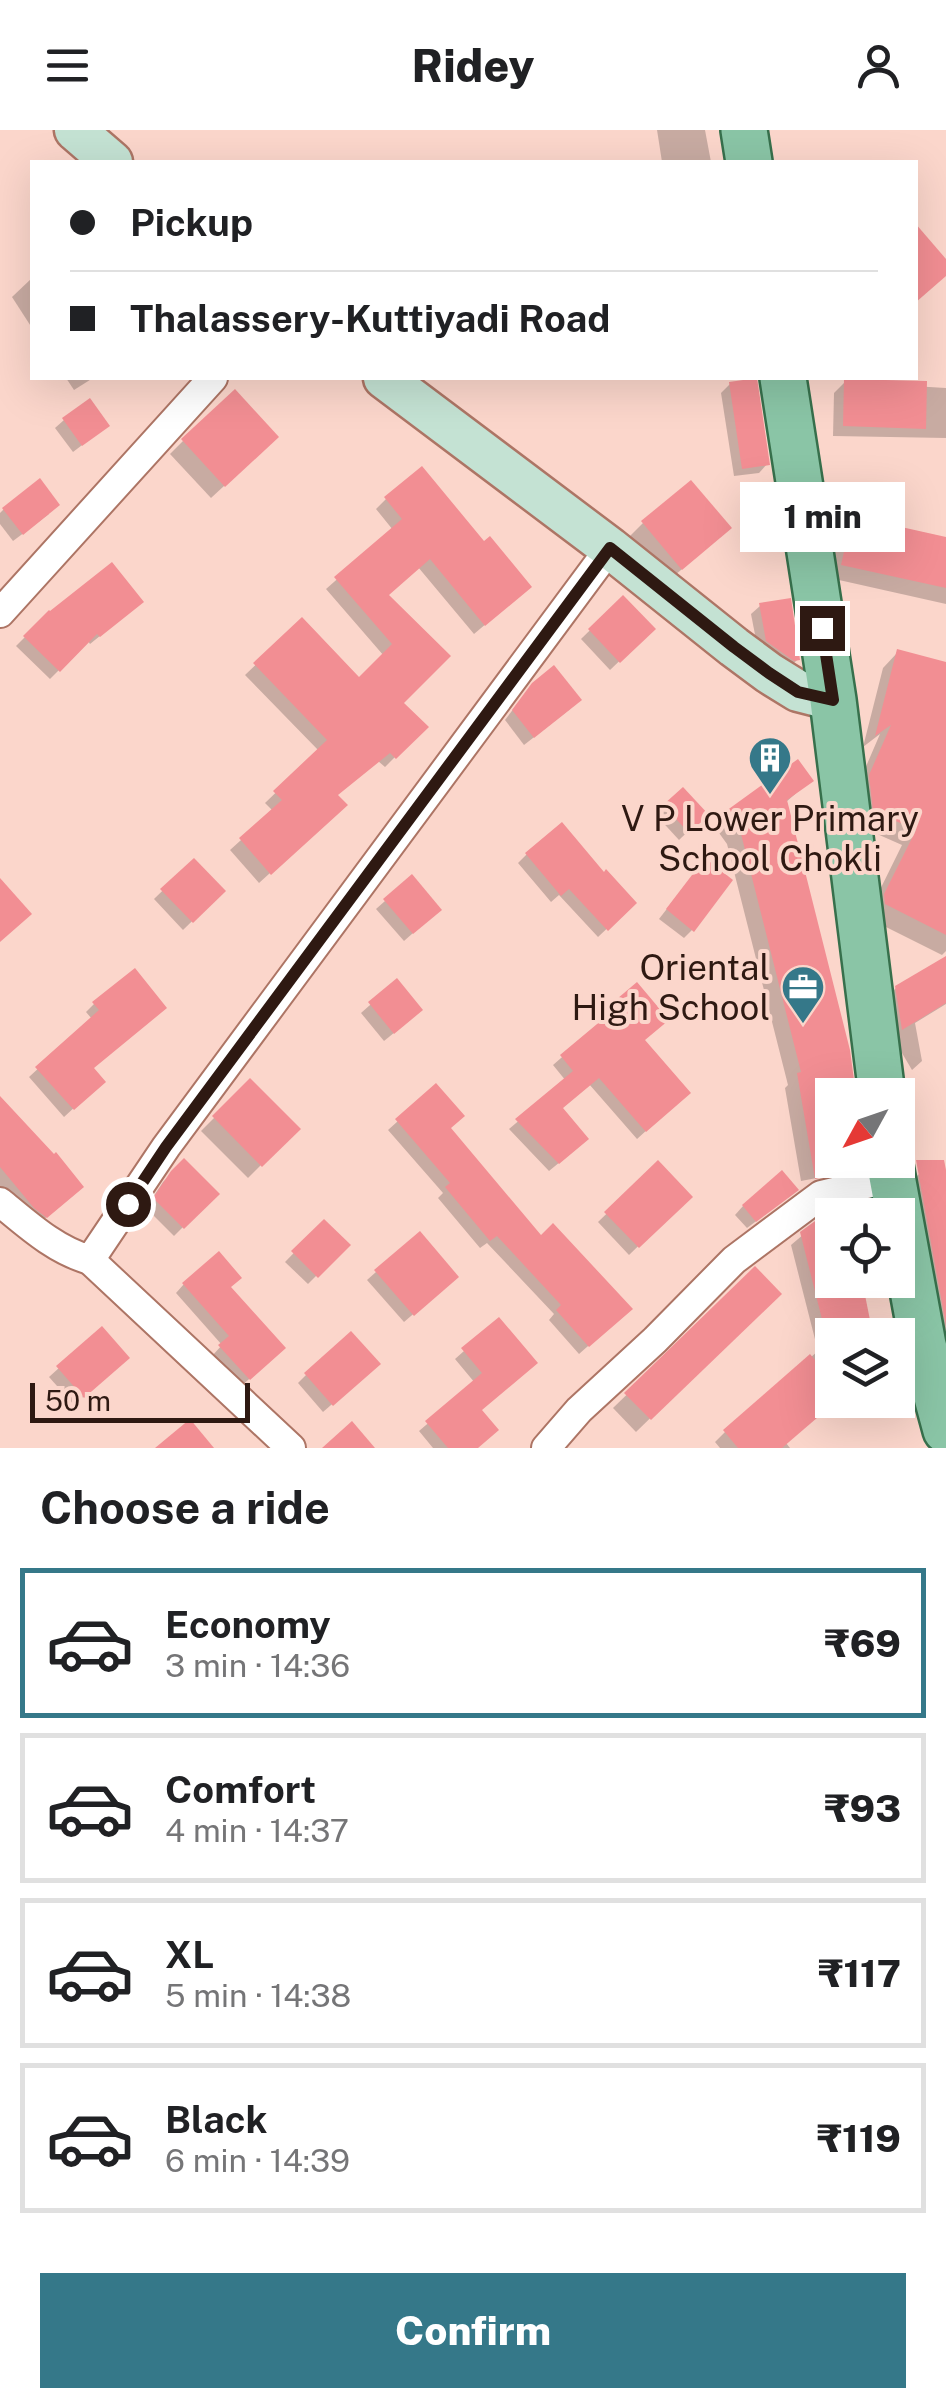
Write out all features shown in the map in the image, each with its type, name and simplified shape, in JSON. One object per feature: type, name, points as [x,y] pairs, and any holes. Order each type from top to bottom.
[{"type":"main road","points":[[75,130],[110,160]]},
{"type":"main road","points":[[744,130],[749,160]]},
{"type":"main road","points":[[387,380],[769,673],[798,692],[833,700]]},
{"type":"main road","points":[[783,380],[833,700],[880,1078]]},
{"type":"main road","points":[[893,1178],[922,1345],[946,1430]]},
{"type":"street","points":[[0,614],[211,380]]},
{"type":"street","points":[[90,1260],[177,1132],[610,548]]},
{"type":"street","points":[[546,1448],[579,1410],[734,1260],[821,1195],[867,1178]]},
{"type":"street","points":[[0,1202],[70,1254],[90,1260],[291,1448]]},
{"type":"building","points":[[918,226],[946,259],[946,276],[918,300]]},
{"type":"building","points":[[757,380],[770,465],[742,469],[729,382]]},
{"type":"building","points":[[844,380],[927,381],[926,429],[843,426]]},
{"type":"building","points":[[235,389],[279,437],[225,487],[181,439]]},
{"type":"building","points":[[90,398],[110,426],[82,446],[62,418]]},
{"type":"building","points":[[422,466],[484,541],[490,536],[532,587],[485,626],[430,559],[389,595],[451,656],[404,703],[429,727],[396,759],[390,753],[338,795],[348,805],[271,875],[239,838],[282,800],[273,791],[327,740],[253,663],[302,617],[359,677],[392,644],[334,577],[402,519],[384,497]]},
{"type":"building","points":[[40,478],[60,505],[23,535],[2,508]]},
{"type":"building","points":[[691,480],[732,528],[682,570],[641,521]]},
{"type":"building","points":[[852,516],[946,537],[946,588],[841,565]]},
{"type":"building","points":[[112,562],[144,602],[100,637],[97,634],[60,672],[23,636],[49,610]]},
{"type":"building","points":[[623,595],[656,629],[620,663],[588,629]]},
{"type":"building","points":[[791,598],[800,660],[794,661],[766,641],[759,603]]},
{"type":"building","points":[[897,649],[946,662],[946,935],[885,904],[884,894],[916,830],[873,811],[869,775],[891,725],[875,736]]},
{"type":"building","points":[[554,665],[582,700],[534,738],[512,710],[532,683]]},
{"type":"building","points":[[798,759],[814,781],[787,800],[854,1078],[815,1078],[815,1178],[818,1178],[815,1179],[797,1073],[801,1072],[740,830],[726,811]]},
{"type":"building","points":[[683,787],[709,815],[689,833],[663,805]]},
{"type":"building","points":[[562,822],[604,872],[606,869],[637,903],[608,931],[569,889],[561,896],[525,853]]},
{"type":"building","points":[[194,858],[226,891],[193,923],[160,889]]},
{"type":"building","points":[[705,858],[733,880],[694,932],[666,909]]},
{"type":"building","points":[[412,874],[442,910],[413,934],[383,899]]},
{"type":"building","points":[[0,878],[32,914],[0,942]]},
{"type":"building","points":[[946,956],[946,1003],[902,1030],[895,986]]},
{"type":"building","points":[[135,968],[167,1008],[94,1068],[106,1082],[74,1110],[35,1067],[99,1010],[92,1002]]},
{"type":"building","points":[[397,978],[423,1010],[394,1034],[368,1002]]},
{"type":"building","points":[[637,982],[669,1020],[645,1040],[691,1093],[646,1132],[599,1078],[563,1108],[589,1139],[559,1164],[515,1119],[573,1071],[560,1055],[615,1009],[611,1004]]},
{"type":"building","points":[[250,1078],[301,1129],[262,1167],[212,1116]]},
{"type":"building","points":[[436,1083],[465,1116],[451,1128],[541,1235],[553,1223],[633,1309],[589,1347],[556,1310],[561,1305],[497,1236],[490,1241],[445,1187],[450,1183],[395,1119]]},
{"type":"building","points":[[0,1096],[56,1152],[84,1187],[47,1218],[0,1167]]},
{"type":"building","points":[[184,1158],[220,1194],[184,1229],[153,1198]]},
{"type":"building","points":[[658,1160],[693,1197],[639,1248],[604,1212]]},
{"type":"building","points":[[916,1160],[944,1160],[946,1170],[946,1325]]},
{"type":"building","points":[[782,1170],[799,1190],[756,1222],[742,1205]]},
{"type":"building","points":[[324,1219],[351,1245],[318,1278],[291,1251]]},
{"type":"building","points":[[815,1221],[815,1291],[800,1232]]},
{"type":"building","points":[[420,1231],[459,1277],[414,1316],[374,1270]]},
{"type":"building","points":[[219,1251],[242,1278],[231,1287],[286,1348],[250,1380],[218,1345],[229,1336],[182,1283]]},
{"type":"building","points":[[755,1266],[782,1294],[651,1420],[624,1393]]},
{"type":"building","points":[[817,1298],[866,1298],[870,1318],[822,1318]]},
{"type":"building","points":[[499,1317],[538,1363],[482,1410],[499,1430],[478,1448],[448,1448],[425,1421],[482,1373],[461,1348]]},
{"type":"building","points":[[102,1326],[130,1358],[84,1398],[56,1366]]},
{"type":"building","points":[[351,1331],[381,1364],[333,1406],[304,1373]]},
{"type":"building","points":[[810,1354],[815,1360],[817,1418],[782,1448],[738,1448],[723,1430]]},
{"type":"building","points":[[190,1419],[214,1448],[155,1448]]},
{"type":"building","points":[[352,1421],[375,1448],[322,1448]]},
{"type":"place","name":"V P Lower Primary School Chokli","points":[[770,796]]},
{"type":"place","name":"Oriental High School","points":[[803,1025]]},
{"type":"route","points":[[128,1204],[166,1147],[610,548],[769,673],[798,692],[833,700],[822,628]]}]
